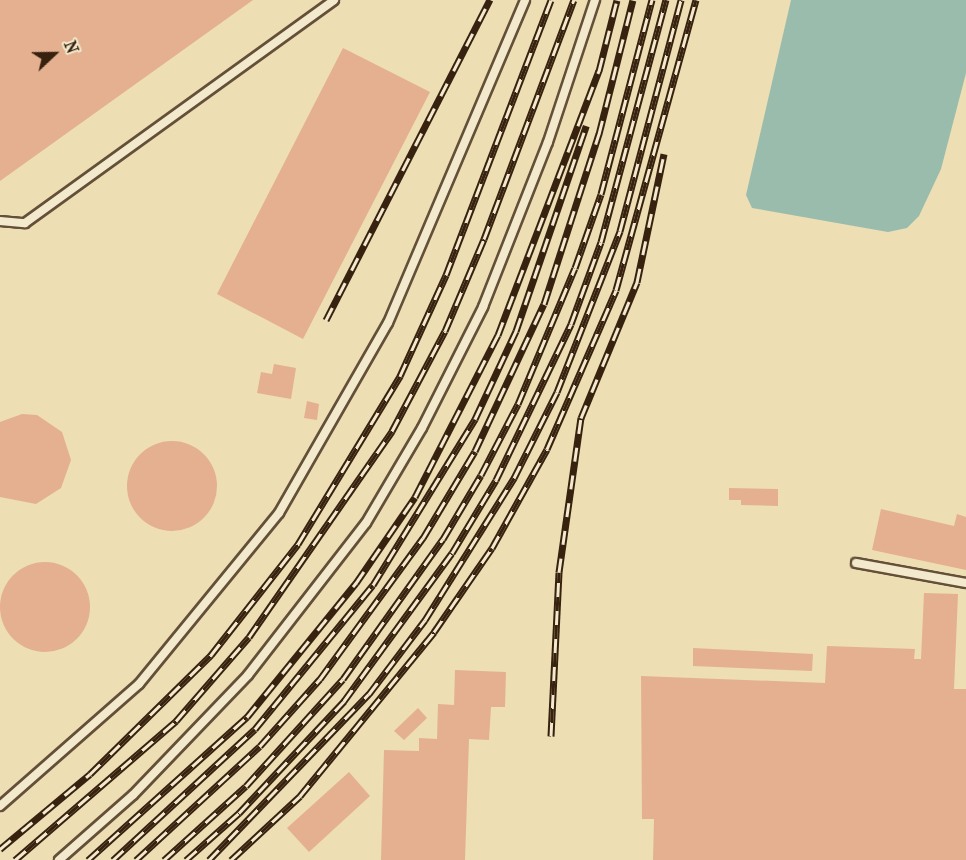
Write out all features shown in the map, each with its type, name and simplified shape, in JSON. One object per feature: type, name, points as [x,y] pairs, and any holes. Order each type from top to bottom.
[{"type":"lane","points":[[0,221],[25,223],[334,0]]},
{"type":"lane","points":[[0,806],[139,684],[279,513],[388,323],[525,0]]},
{"type":"lane","points":[[59,860],[133,795],[248,675],[366,522],[474,325],[548,142],[595,0]]},
{"type":"lane","points":[[856,563],[966,583]]},
{"type":"shaded area","points":[[791,0],[966,0],[966,73],[941,169],[919,216],[907,228],[888,232],[752,208],[746,195]]},
{"type":"building","points":[[0,0],[253,0],[0,181]]},
{"type":"building","points":[[343,48],[430,92],[303,339],[217,294]]},
{"type":"building","points":[[274,364],[296,368],[291,399],[257,393],[261,372],[272,374]]},
{"type":"building","points":[[307,401],[319,404],[317,420],[304,418]]},
{"type":"building","points":[[22,414],[37,415],[62,432],[71,460],[61,488],[36,504],[0,497],[0,422]]},
{"type":"building","points":[[172,441],[189,444],[204,454],[214,469],[217,486],[214,503],[204,518],[189,528],[172,531],[155,528],[140,518],[130,503],[127,486],[130,469],[140,454],[155,444]]},
{"type":"building","points":[[729,488],[778,489],[778,506],[741,505],[741,500],[729,500]]},
{"type":"building","points":[[881,509],[954,526],[957,514],[966,517],[966,570],[872,550]]},
{"type":"building","points":[[45,562],[62,565],[77,575],[87,590],[90,607],[87,624],[77,639],[62,649],[45,652],[28,649],[13,639],[3,624],[0,607],[3,590],[13,575],[28,565]]},
{"type":"building","points":[[924,593],[958,594],[954,689],[966,689],[966,860],[653,860],[654,819],[642,819],[641,676],[825,683],[827,646],[915,649],[914,659],[921,659]]},
{"type":"building","points":[[693,648],[813,654],[812,671],[693,666]]},
{"type":"building","points":[[455,670],[506,672],[505,707],[491,707],[489,740],[469,739],[465,860],[381,860],[384,750],[419,751],[419,738],[437,739],[438,704],[454,705]]},
{"type":"building","points":[[418,708],[427,718],[404,740],[394,731]]},
{"type":"building","points":[[349,772],[370,796],[309,852],[287,828]]},
{"type":"railway","points":[[326,320],[490,0]]},
{"type":"railway","points":[[0,849],[90,774],[211,655],[298,544],[400,376],[446,275],[551,0]]},
{"type":"railway","points":[[15,860],[176,721],[249,637],[392,431],[445,331],[484,239],[574,0]]},
{"type":"railway","points":[[88,860],[247,717],[356,583],[415,497],[498,335],[599,71],[617,0]]},
{"type":"railway","points":[[136,860],[260,746],[320,679],[423,538],[475,451],[544,304],[599,134],[633,0]]},
{"type":"railway","points":[[164,860],[246,786],[343,679],[443,539],[481,475],[518,404],[575,268],[601,194],[652,0]]},
{"type":"railway","points":[[186,860],[239,813],[344,701],[452,553],[496,480],[571,324],[601,242],[666,0]]},
{"type":"railway","points":[[209,860],[369,694],[425,620],[514,478],[557,392],[620,231],[681,0]]},
{"type":"railway","points":[[231,860],[300,796],[434,632],[492,548],[547,449],[616,290],[696,0]]},
{"type":"railway","points":[[113,860],[255,729],[373,585],[475,419],[516,331],[586,126]]},
{"type":"railway","points":[[551,736],[559,572],[581,418],[637,282],[664,154]]}]
